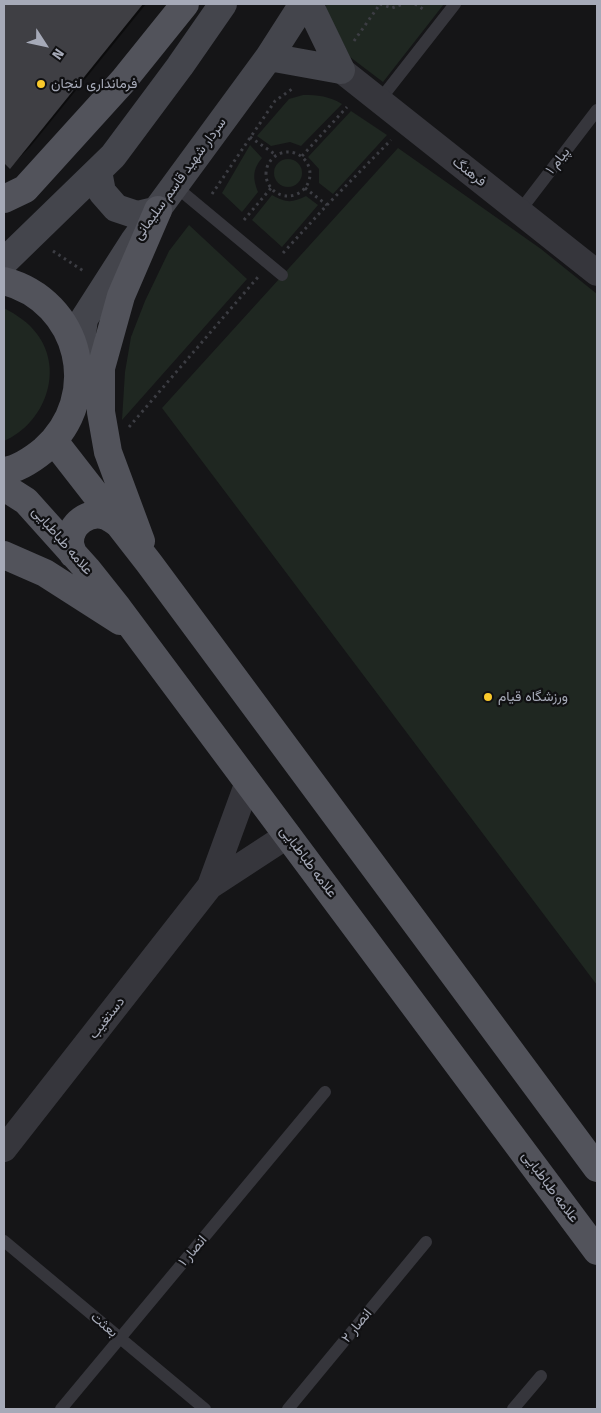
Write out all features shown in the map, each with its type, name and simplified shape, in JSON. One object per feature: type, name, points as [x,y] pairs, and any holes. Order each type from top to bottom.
[{"type":"main road","points":[[4,199],[25,189],[124,82],[185,4]]},
{"type":"main road","points":[[4,262],[98,171],[118,149],[180,66],[223,4]]},
{"type":"main road","name":"سردار شهید قاسم سلیمانی","points":[[78,364],[84,320],[105,286],[134,242],[269,58],[303,4]]},
{"type":"main road","points":[[309,4],[346,58]]},
{"type":"main road","points":[[269,58],[346,58]]},
{"type":"main road","points":[[98,171],[102,192],[116,208],[137,215],[158,210]]},
{"type":"main road","points":[[149,563],[108,452],[101,412],[101,368],[121,296],[158,210]]},
{"type":"main road","points":[[4,281],[21,286],[48,304],[69,332],[78,364],[77,392],[69,418],[54,441],[33,459],[4,471]]},
{"type":"main road","points":[[54,441],[149,563],[597,1168]]},
{"type":"main road","name":"علامه طباطبایی","points":[[4,488],[26,501],[87,569],[137,632],[597,1251]]},
{"type":"main road","points":[[73,554],[70,542],[73,529],[81,520],[93,514],[106,516],[116,522]]},
{"type":"main road","points":[[4,556],[44,573],[137,632]]},
{"type":"street","name":"فرهنگ","points":[[346,58],[379,101],[597,274]]},
{"type":"street","points":[[210,886],[248,782]]},
{"type":"street","points":[[210,886],[288,835]]},
{"type":"street","name":"دستغیب","points":[[4,1149],[210,886]]},
{"type":"lane","points":[[379,101],[455,4]]},
{"type":"lane","name":"پیام ۱","points":[[519,212],[597,110]]},
{"type":"lane","points":[[175,186],[282,275]]},
{"type":"lane","name":"انصار ۱","points":[[60,1409],[325,1092]]},
{"type":"lane","name":"بعثت","points":[[4,1241],[205,1409]]},
{"type":"lane","name":"انصار ۲","points":[[288,1409],[426,1242]]},
{"type":"lane","points":[[513,1409],[541,1376]]},
{"type":"path","points":[[346,58],[380,4],[392,8],[403,4]]},
{"type":"path","points":[[415,4],[426,11]]},
{"type":"path","points":[[217,201],[211,196],[275,101],[289,89],[298,87]]},
{"type":"path","points":[[302,156],[349,104]]},
{"type":"path","points":[[250,137],[276,155]]},
{"type":"path","points":[[275,249],[282,255],[327,205],[394,137]]},
{"type":"path","points":[[289,151],[302,156],[310,168],[305,188],[292,195],[278,193],[267,182],[267,167],[276,155],[289,151]]},
{"type":"path","points":[[237,217],[243,222],[272,188]]},
{"type":"path","points":[[305,188],[327,205]]},
{"type":"path","points":[[30,236],[105,286]]},
{"type":"path","points":[[123,433],[259,278],[252,271]]},
{"type":"shaded area","points":[[327,4],[444,4],[383,82],[350,57],[325,7]]},
{"type":"shaded area","points":[[303,95],[323,96],[342,104],[301,146],[290,142],[271,146],[257,136],[289,99]]},
{"type":"shaded area","points":[[351,111],[387,135],[333,194],[319,183],[319,169],[308,157]]},
{"type":"shaded area","points":[[250,145],[262,158],[256,167],[254,175],[258,192],[242,212],[222,193]]},
{"type":"shaded area","name":"ورزشگاه قیام","points":[[398,148],[541,249],[597,294],[597,985],[162,408]]},
{"type":"shaded area","points":[[288,159],[298,163],[302,173],[298,183],[288,187],[278,183],[274,173],[278,163]]},
{"type":"shaded area","points":[[272,195],[281,200],[289,201],[306,196],[318,205],[282,247],[252,220]]},
{"type":"shaded area","points":[[189,225],[247,279],[122,420],[125,372],[131,337],[145,301],[169,251]]},
{"type":"shaded area","points":[[4,308],[22,319],[37,334],[45,349],[49,364],[49,380],[46,395],[30,422],[18,433],[4,441]]},
{"type":"building","name":"فرمانداری لنجان","points":[[4,4],[143,4],[10,169],[4,163]]},
{"type":"place","name":"فرمانداری لنجان","points":[[41,84]]},
{"type":"place","name":"ورزشگاه قیام","points":[[488,697]]}]
